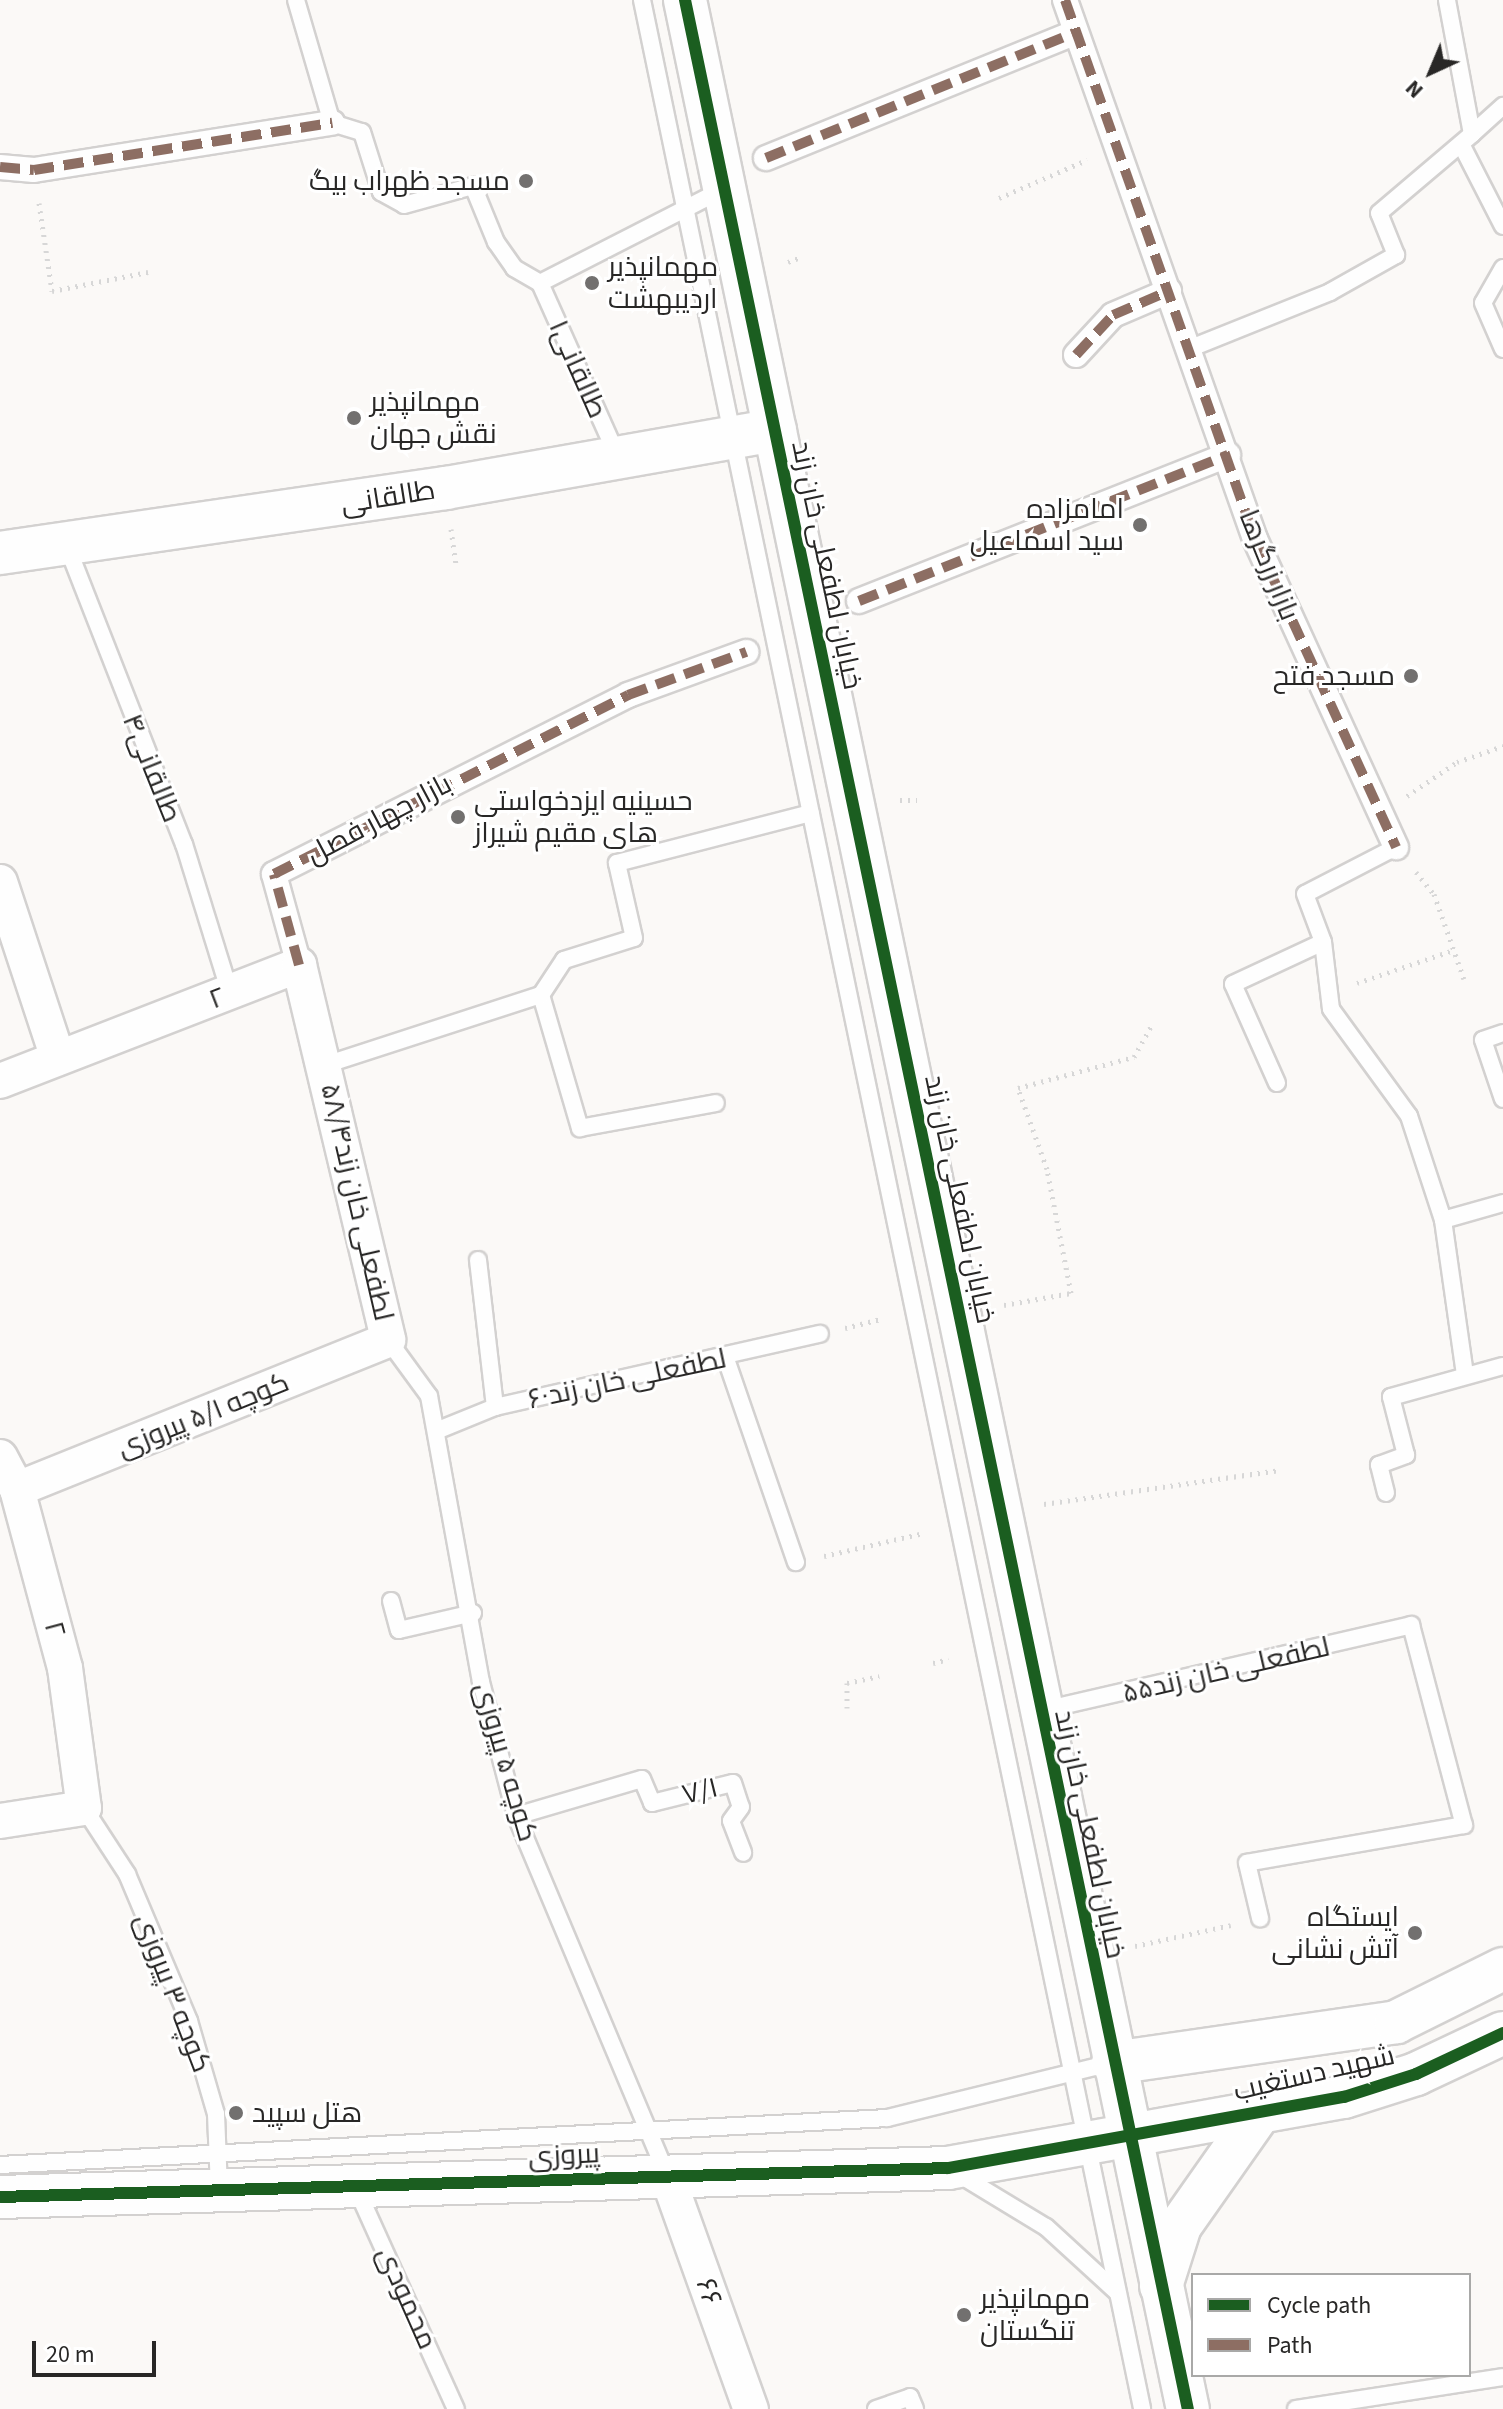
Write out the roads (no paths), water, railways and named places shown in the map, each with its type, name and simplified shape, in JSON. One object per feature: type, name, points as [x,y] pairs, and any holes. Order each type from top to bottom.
[{"type":"street","name":"خیابان لطفعلی خان زند","points":[[685,0],[727,188],[755,435],[1039,1711],[1188,2409]]},
{"type":"street","name":"بازار زرگرها","points":[[1065,0],[1114,148],[1191,348],[1255,539],[1396,847]]},
{"type":"street","points":[[766,158],[1074,33]]},
{"type":"street","points":[[0,167],[34,170],[332,123]]},
{"type":"street","points":[[1076,355],[1113,315],[1169,291]]},
{"type":"street","name":"طالقانی","points":[[0,553],[67,546],[755,435]]},
{"type":"street","points":[[859,601],[1228,455]]},
{"type":"street","name":"بازار چهار فصل","points":[[299,965],[274,874],[628,695],[746,652]]},
{"type":"street","points":[[0,882],[58,1058]]},
{"type":"street","name":"۲","points":[[14,1083],[58,1058],[299,965]]},
{"type":"street","name":"لطفعلی خان زند۵۸/۴","points":[[299,965],[388,1340]]},
{"type":"street","name":"کوچه ۵/۱ پیروزی","points":[[17,1489],[388,1340]]},
{"type":"street","name":"۲","points":[[0,1457],[17,1489],[65,1668],[84,1808]]},
{"type":"street","points":[[0,1821],[84,1808]]},
{"type":"street","name":"شهید دستغیب","points":[[1113,2063],[1396,2022],[1503,1969]]},
{"type":"street","points":[[1396,2022],[1416,2074]]},
{"type":"street","name":"شهید دستغیب","points":[[1128,2135],[1260,2112],[1416,2074],[1503,2033]]},
{"type":"street","points":[[1160,2287],[1180,2226],[1260,2112]]},
{"type":"street","name":"پیروزی","points":[[0,2197],[219,2174],[356,2188],[667,2175],[948,2168],[1128,2135]]},
{"type":"street","name":"۶۶","points":[[667,2175],[751,2409]]},
{"type":"lane","points":[[296,0],[332,123],[362,132],[381,192],[404,205],[473,186],[496,242],[514,268],[540,283],[727,188]]},
{"type":"lane","points":[[642,0],[689,209],[755,435],[811,813],[1069,2071],[1142,2409]]},
{"type":"lane","points":[[1447,0],[1466,139],[1503,226]]},
{"type":"lane","points":[[1191,348],[1330,292],[1396,255],[1379,213],[1503,106]]},
{"type":"lane","points":[[1503,268],[1483,303],[1503,349]]},
{"type":"lane","name":"طالقانی۱","points":[[540,283],[617,455]]},
{"type":"lane","name":"طالقانی۴","points":[[67,546],[184,844],[230,993]]},
{"type":"lane","points":[[325,1065],[541,995],[564,960],[634,938],[617,863],[811,813]]},
{"type":"lane","points":[[1396,847],[1305,894],[1323,942],[1331,1009],[1409,1116],[1443,1220],[1465,1374]]},
{"type":"lane","points":[[1277,1083],[1233,984],[1323,942]]},
{"type":"lane","points":[[541,995],[580,1128],[716,1103]]},
{"type":"lane","points":[[1503,1033],[1483,1040],[1503,1099]]},
{"type":"lane","points":[[1443,1220],[1503,1203]]},
{"type":"lane","points":[[478,1260],[495,1407]]},
{"type":"lane","name":"لطفعلی خان زند۶۰","points":[[436,1431],[495,1407],[726,1359],[820,1334]]},
{"type":"lane","name":"کوچه ۵ پیروزی","points":[[388,1340],[429,1396],[473,1613],[481,1682],[516,1816],[646,2134],[667,2175]]},
{"type":"lane","points":[[726,1359],[796,1562]]},
{"type":"lane","points":[[1386,1493],[1379,1465],[1406,1455],[1391,1397],[1465,1374],[1503,1366]]},
{"type":"lane","points":[[391,1601],[399,1630],[473,1613]]},
{"type":"lane","name":"لطفعلی خان زند۵۵","points":[[1039,1711],[1411,1625],[1464,1825],[1247,1863],[1260,1918]]},
{"type":"lane","name":"۷/۱","points":[[516,1816],[642,1779],[652,1803],[733,1783],[741,1807],[731,1821],[743,1853]]},
{"type":"lane","name":"کوچه ۳ پیروزی","points":[[84,1808],[127,1874],[189,2021],[216,2114],[219,2174]]},
{"type":"lane","points":[[0,2165],[219,2174],[646,2134],[887,2118],[1069,2071],[1113,2063]]},
{"type":"lane","points":[[948,2168],[1046,2227],[1117,2292]]},
{"type":"lane","name":"محمودی","points":[[356,2188],[456,2409]]},
{"type":"lane","points":[[1296,2409],[1503,2377]]},
{"type":"lane","points":[[876,2409],[910,2397],[915,2409]]},
{"type":"place","name":"مسجد ظهراب بیگ","points":[[526,181]]},
{"type":"place","name":"مهمانپذیر اردیبهشت","points":[[592,283]]},
{"type":"place","name":"مهمانپذیر نقش جهان","points":[[354,418]]},
{"type":"place","name":"امامزاده سید اسماعیل","points":[[1140,525]]},
{"type":"place","name":"مسجد فتح","points":[[1411,676]]},
{"type":"place","name":"حسینیه ایزدخواستی های مقیم شیراز","points":[[458,817]]},
{"type":"place","name":"ایستگاه آتش نشانی","points":[[1415,1933]]},
{"type":"place","name":"هتل سپید","points":[[236,2113]]},
{"type":"place","name":"مهمانپذیر تنگستان","points":[[964,2315]]}]
